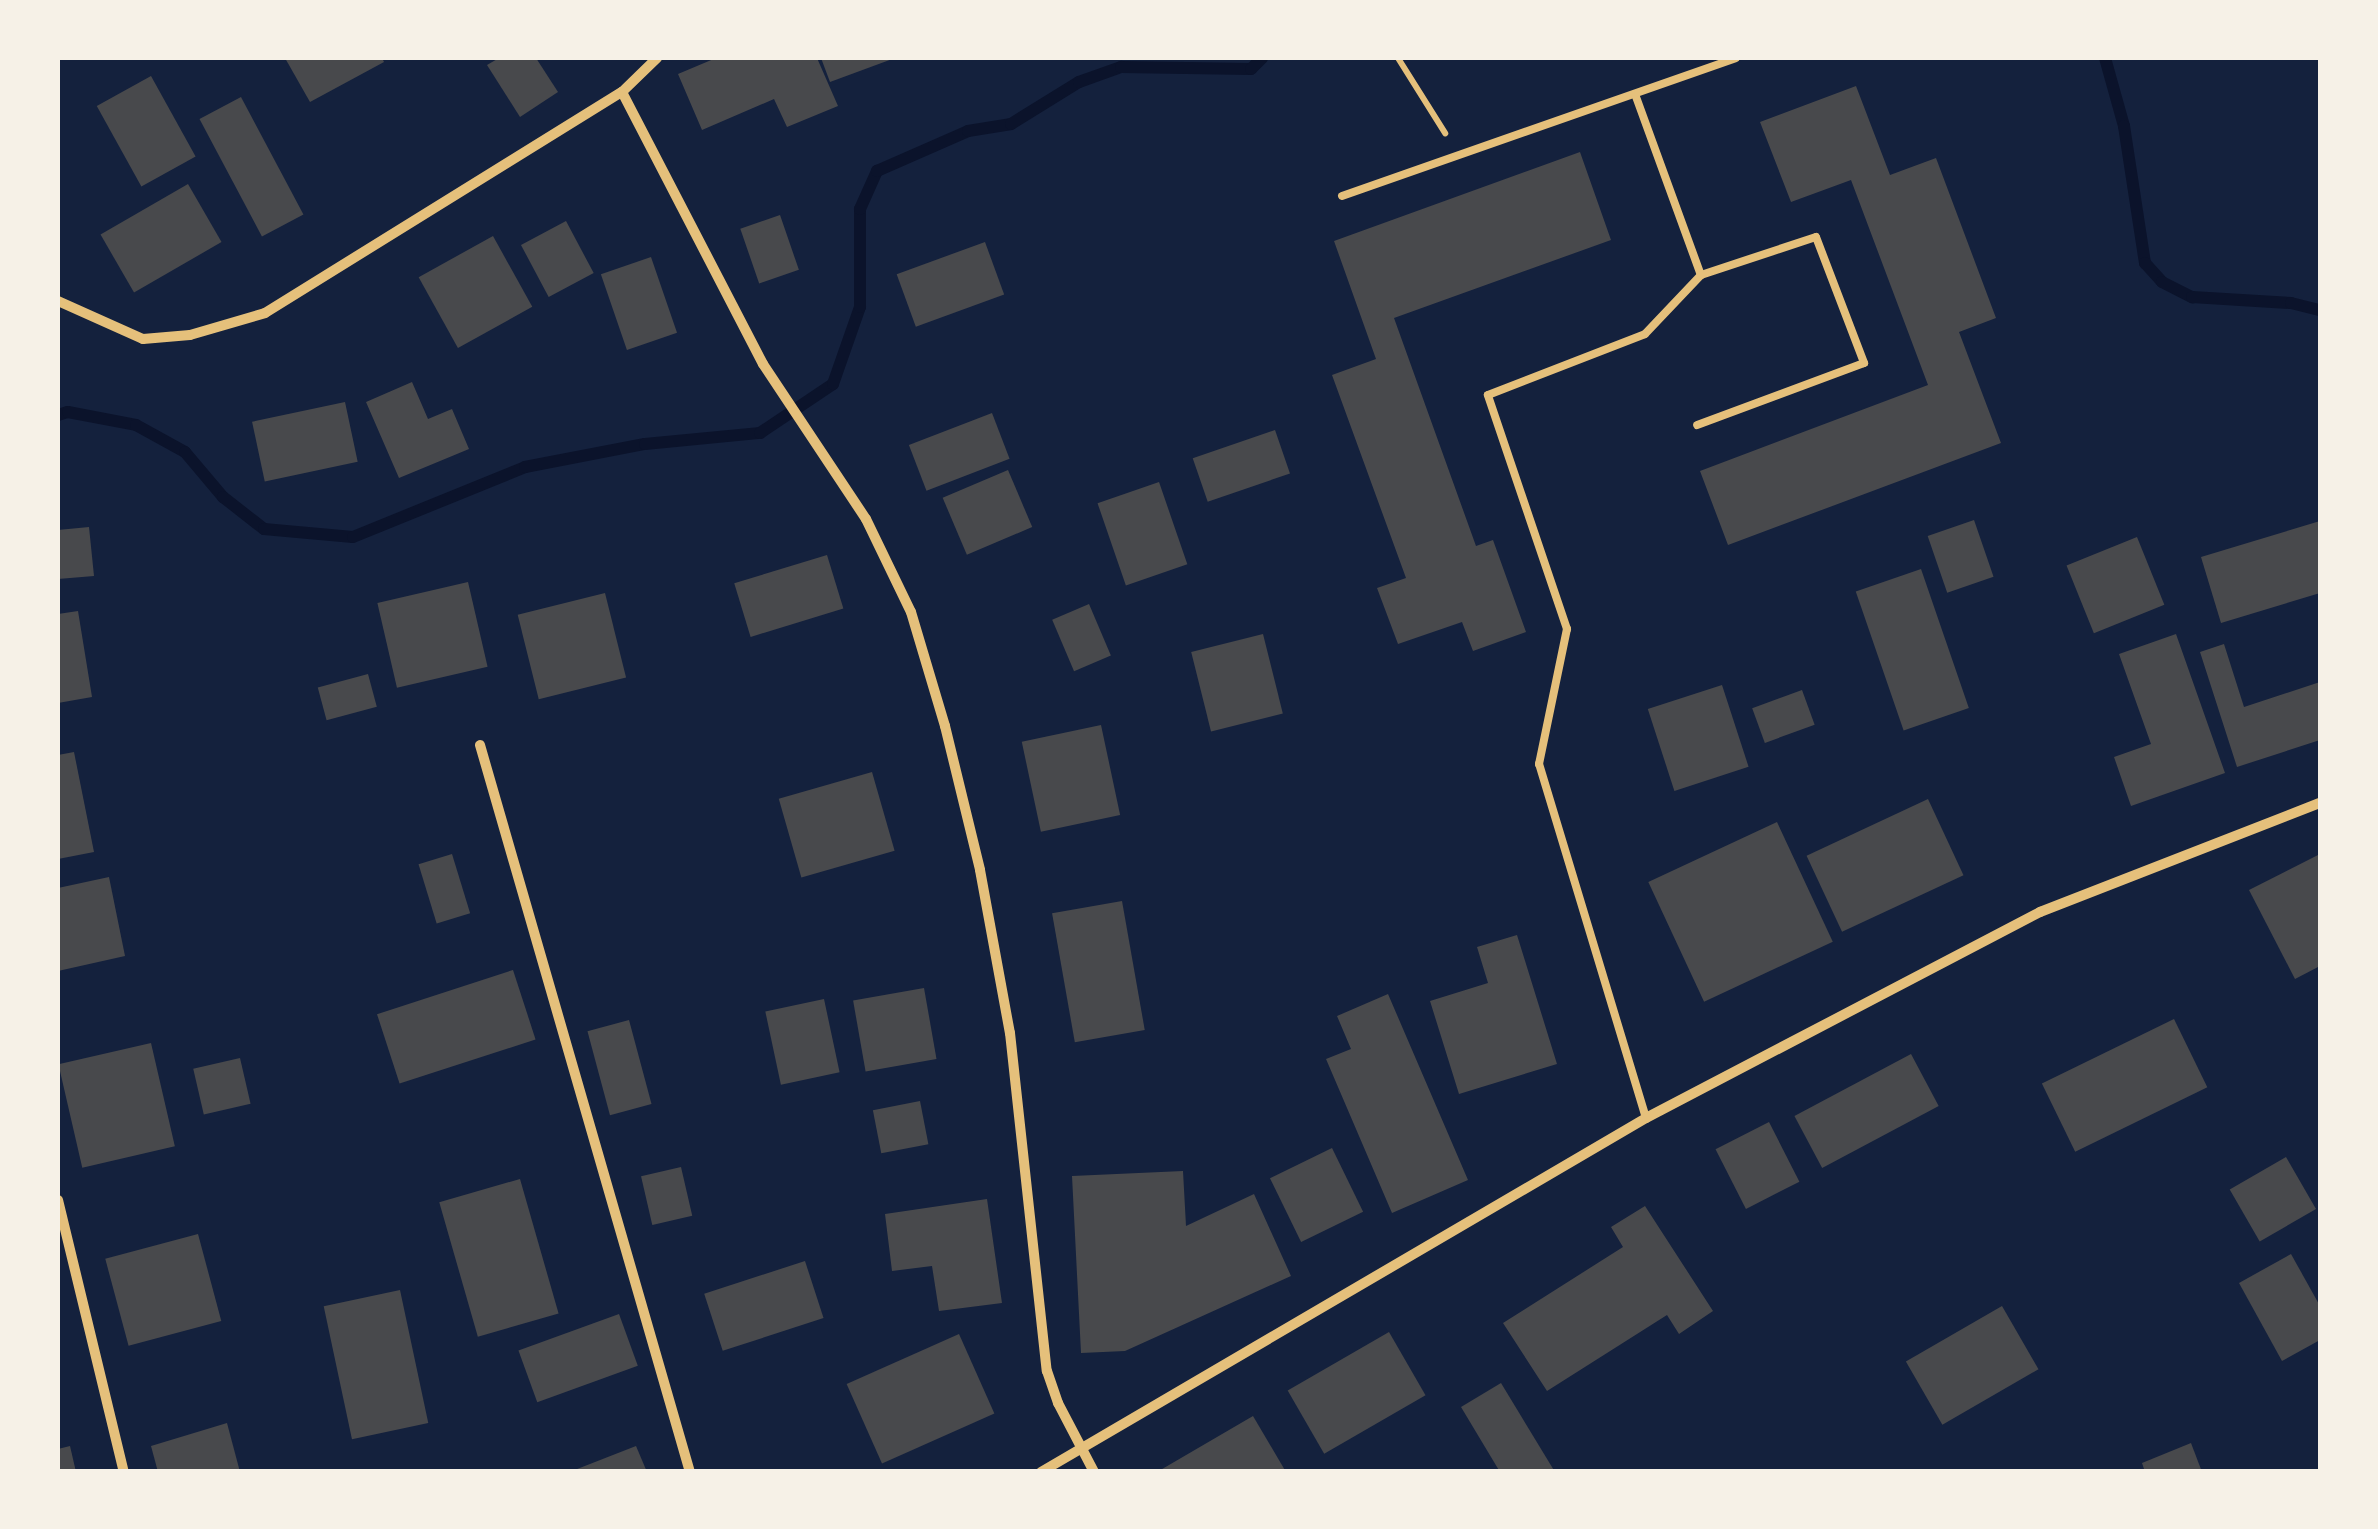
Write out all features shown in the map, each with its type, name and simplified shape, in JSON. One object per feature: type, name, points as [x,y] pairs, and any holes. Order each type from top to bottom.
[{"type":"street","points":[[58,301],[143,339],[190,334],[265,313],[622,92],[657,58]]},
{"type":"street","points":[[622,92],[763,364],[866,520],[911,612],[945,726],[980,870],[1010,1033],[1047,1371],[1094,1472]]},
{"type":"street","points":[[480,745],[540,966],[690,1472]]},
{"type":"street","points":[[1041,1472],[1646,1118],[2040,912],[2320,803]]},
{"type":"street","points":[[58,1200],[124,1472]]},
{"type":"lane","points":[[1342,196],[1460,158],[1734,58]]},
{"type":"lane","points":[[1635,94],[1701,275]]},
{"type":"lane","points":[[1646,1118],[1539,764],[1568,630],[1488,395],[1645,334],[1701,275],[1816,237],[1864,363],[1697,425]]},
{"type":"path","points":[[1398,58],[1460,158]]},
{"type":"building","points":[[285,58],[382,58],[384,62],[310,102]]},
{"type":"building","points":[[499,58],[536,58],[558,92],[520,117],[487,65]]},
{"type":"building","points":[[716,58],[817,58],[838,106],[787,127],[774,99],[702,130],[678,74]]},
{"type":"building","points":[[821,58],[895,58],[830,82]]},
{"type":"building","points":[[151,76],[196,156],[141,187],[97,106]]},
{"type":"building","points":[[1856,86],[1890,175],[1936,158],[1996,318],[1959,332],[2001,443],[1728,545],[1700,471],[1928,385],[1851,180],[1791,202],[1760,122]]},
{"type":"building","points":[[241,97],[303,214],[262,236],[200,119]]},
{"type":"building","points":[[1580,152],[1611,240],[1394,318],[1476,546],[1493,540],[1526,632],[1473,651],[1462,622],[1398,644],[1377,588],[1406,578],[1332,375],[1376,359],[1334,241]]},
{"type":"building","points":[[188,184],[222,242],[134,293],[101,234]]},
{"type":"building","points":[[780,215],[799,270],[759,284],[740,229]]},
{"type":"building","points":[[566,221],[594,273],[549,297],[521,245]]},
{"type":"building","points":[[493,236],[532,307],[458,348],[419,277]]},
{"type":"building","points":[[985,242],[1004,295],[916,327],[897,274]]},
{"type":"building","points":[[651,257],[677,333],[627,350],[601,274]]},
{"type":"building","points":[[412,382],[428,419],[452,409],[469,449],[399,478],[366,402]]},
{"type":"building","points":[[345,402],[358,462],[265,481],[252,422]]},
{"type":"building","points":[[992,413],[1010,459],[926,491],[909,445]]},
{"type":"building","points":[[1275,430],[1290,473],[1208,502],[1193,458]]},
{"type":"building","points":[[1008,470],[1032,527],[967,555],[943,498]]},
{"type":"building","points":[[1159,482],[1187,564],[1126,585],[1098,503]]},
{"type":"building","points":[[1974,520],[1994,577],[1947,593],[1928,536]]},
{"type":"building","points":[[2320,521],[2320,593],[2221,623],[2201,557]]},
{"type":"building","points":[[89,527],[94,576],[58,579],[58,530]]},
{"type":"building","points":[[2137,537],[2164,605],[2094,633],[2067,565]]},
{"type":"building","points":[[827,555],[843,609],[751,637],[734,583]]},
{"type":"building","points":[[1921,569],[1969,708],[1904,730],[1856,591]]},
{"type":"building","points":[[468,582],[488,667],[397,688],[377,603]]},
{"type":"building","points":[[605,593],[626,677],[539,699],[518,615]]},
{"type":"building","points":[[1089,604],[1111,656],[1074,671],[1052,620]]},
{"type":"building","points":[[78,611],[92,697],[58,703],[58,614]]},
{"type":"building","points":[[1263,634],[1283,714],[1211,731],[1191,652]]},
{"type":"building","points":[[2176,634],[2225,773],[2131,806],[2114,757],[2151,744],[2119,654]]},
{"type":"building","points":[[2224,644],[2244,707],[2320,682],[2320,740],[2237,767],[2200,652]]},
{"type":"building","points":[[368,674],[377,707],[327,720],[318,687]]},
{"type":"building","points":[[1722,685],[1749,767],[1674,791],[1648,709]]},
{"type":"building","points":[[1802,690],[1815,725],[1765,743],[1752,708]]},
{"type":"building","points":[[1101,725],[1120,815],[1041,832],[1022,742]]},
{"type":"building","points":[[74,752],[94,852],[58,859],[58,755]]},
{"type":"building","points":[[872,772],[895,851],[801,878],[779,799]]},
{"type":"building","points":[[1928,799],[1963,875],[1842,932],[1807,856]]},
{"type":"building","points":[[1777,822],[1833,942],[1704,1002],[1648,882]]},
{"type":"building","points":[[452,854],[470,913],[437,924],[419,864]]},
{"type":"building","points":[[2320,854],[2320,966],[2295,979],[2249,890]]},
{"type":"building","points":[[109,877],[125,956],[58,971],[58,888]]},
{"type":"building","points":[[1122,901],[1145,1030],[1075,1042],[1052,913]]},
{"type":"building","points":[[1517,935],[1557,1064],[1459,1094],[1430,1001],[1488,983],[1477,947]]},
{"type":"building","points":[[513,970],[536,1039],[400,1084],[377,1014]]},
{"type":"building","points":[[924,988],[937,1059],[866,1071],[853,1001]]},
{"type":"building","points":[[1388,994],[1468,1180],[1392,1213],[1326,1059],[1351,1049],[1337,1016]]},
{"type":"building","points":[[824,999],[840,1072],[781,1085],[765,1011]]},
{"type":"building","points":[[2174,1019],[2207,1087],[2075,1152],[2042,1083]]},
{"type":"building","points":[[629,1020],[652,1104],[610,1115],[587,1031]]},
{"type":"building","points":[[151,1043],[175,1146],[82,1168],[58,1064]]},
{"type":"building","points":[[1911,1054],[1939,1106],[1822,1168],[1794,1116]]},
{"type":"building","points":[[240,1058],[251,1104],[204,1115],[193,1069]]},
{"type":"building","points":[[920,1101],[928,1144],[881,1153],[873,1110]]},
{"type":"building","points":[[1769,1122],[1799,1182],[1746,1209],[1716,1149]]},
{"type":"building","points":[[1332,1148],[1363,1212],[1301,1242],[1270,1178]]},
{"type":"building","points":[[2286,1157],[2316,1209],[2260,1241],[2230,1190]]},
{"type":"building","points":[[681,1167],[692,1216],[652,1225],[641,1176]]},
{"type":"building","points":[[1183,1171],[1186,1226],[1254,1194],[1291,1276],[1125,1351],[1081,1353],[1072,1176]]},
{"type":"building","points":[[520,1179],[559,1314],[478,1337],[439,1202]]},
{"type":"building","points":[[987,1199],[1002,1303],[939,1311],[932,1266],[892,1271],[885,1214]]},
{"type":"building","points":[[1645,1206],[1713,1311],[1679,1334],[1667,1315],[1547,1391],[1503,1323],[1623,1247],[1611,1227]]},
{"type":"building","points":[[198,1234],[221,1321],[129,1346],[105,1259]]},
{"type":"building","points":[[2291,1254],[2320,1306],[2320,1340],[2282,1361],[2239,1283]]},
{"type":"building","points":[[805,1261],[824,1318],[723,1351],[704,1294]]},
{"type":"building","points":[[400,1290],[428,1423],[352,1439],[324,1306]]},
{"type":"building","points":[[2002,1306],[2038,1369],[1942,1425],[1906,1362]]},
{"type":"building","points":[[619,1314],[638,1366],[537,1402],[518,1351]]},
{"type":"building","points":[[1389,1332],[1426,1395],[1324,1454],[1288,1390]]},
{"type":"building","points":[[959,1334],[994,1413],[882,1464],[847,1384]]},
{"type":"building","points":[[1501,1383],[1555,1472],[1500,1472],[1461,1407]]},
{"type":"building","points":[[1253,1416],[1286,1472],[1157,1472]]},
{"type":"building","points":[[227,1423],[240,1472],[158,1472],[151,1446]]},
{"type":"building","points":[[2191,1443],[2202,1472],[2145,1472],[2142,1463]]},
{"type":"building","points":[[70,1446],[76,1472],[58,1472],[58,1449]]},
{"type":"building","points":[[636,1446],[647,1472],[572,1471]]},
{"type":"waterway","points":[[58,415],[68,412],[136,425],[185,452],[223,497],[264,529],[353,537],[525,467],[645,444],[760,433],[833,384],[860,307],[860,209],[877,171],[968,131],[1011,124],[1079,82],[1121,67],[1251,69],[1262,58]]},
{"type":"waterway","points":[[2105,58],[2124,126],[2145,263],[2162,282],[2192,297],[2291,303],[2320,310]]}]
